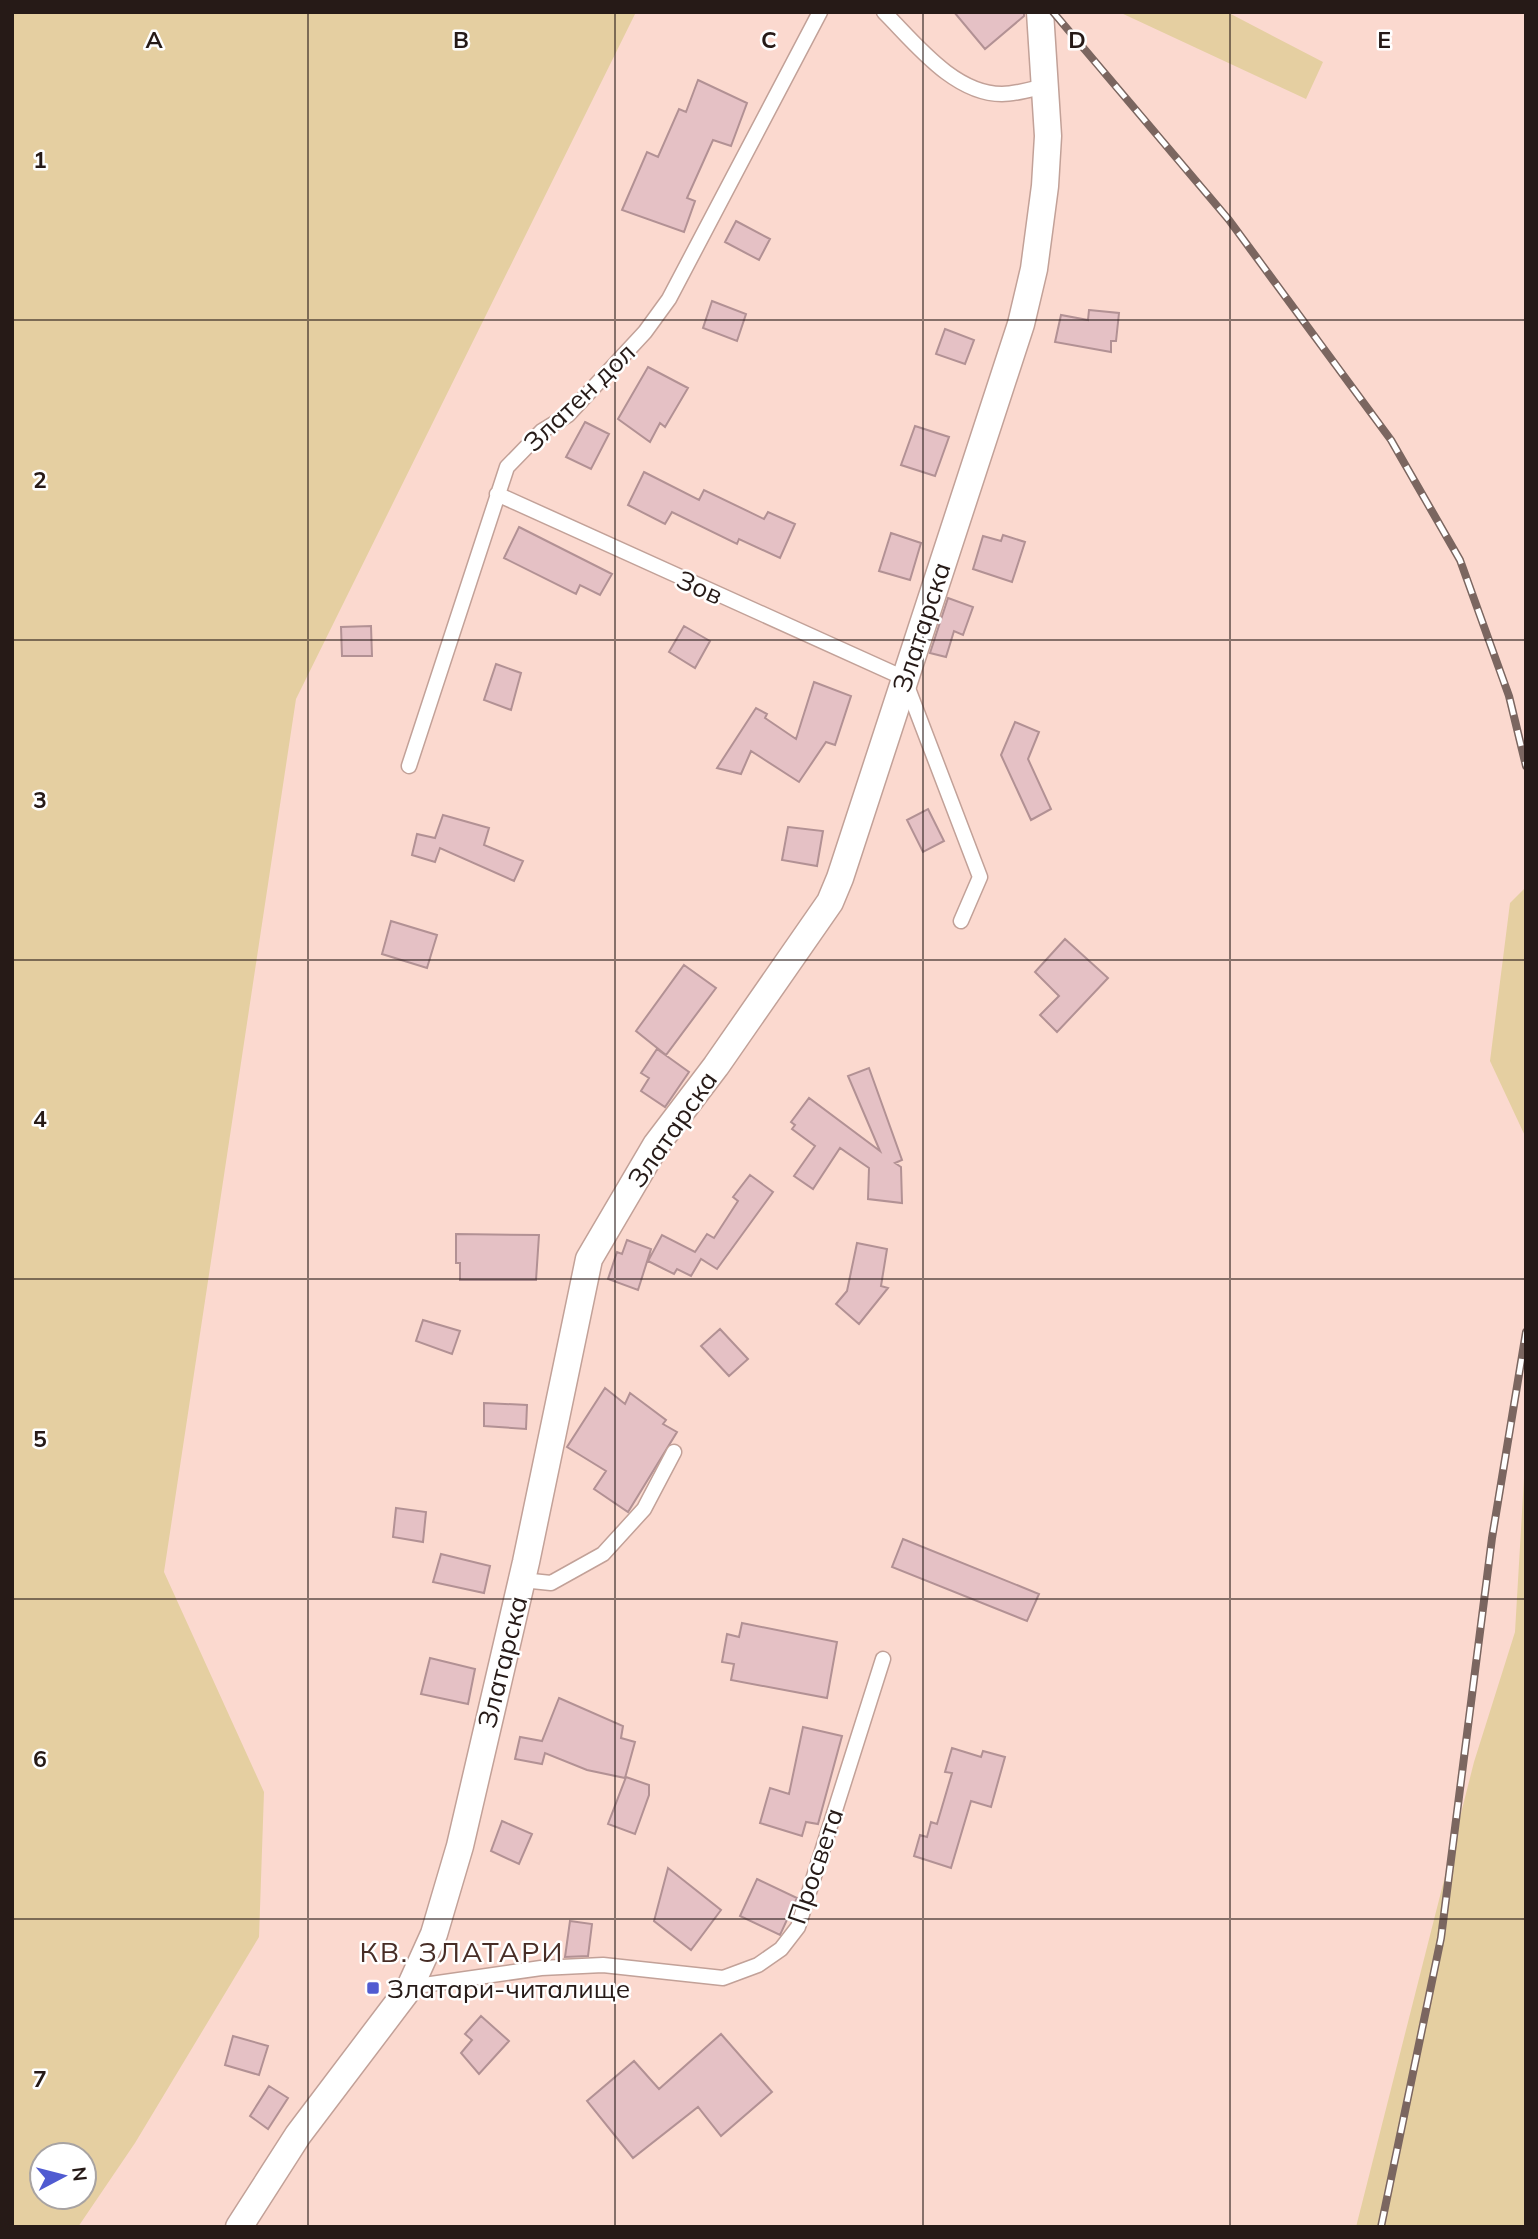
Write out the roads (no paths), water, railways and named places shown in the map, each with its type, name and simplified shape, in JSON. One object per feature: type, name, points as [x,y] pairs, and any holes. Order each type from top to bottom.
[{"type":"street","name":"Златарска","points":[[239,2227],[298,2136],[410,1987],[434,1934],[452,1877],[522,1580],[589,1259],[656,1145],[716,1066],[830,902],[1021,324],[1034,269],[1045,186],[1048,136],[1040,12]]},
{"type":"lane","name":"Златен дол","points":[[409,766],[508,467],[542,431],[568,415],[645,332],[669,299],[820,12]]},
{"type":"lane","points":[[884,12],[945,71],[967,84],[1001,94],[1045,86]]},
{"type":"lane","name":"Зов","points":[[497,494],[904,678]]},
{"type":"lane","points":[[904,678],[980,877],[961,921]]},
{"type":"lane","points":[[522,1580],[551,1583],[603,1554],[644,1509],[674,1452]]},
{"type":"lane","name":"Просвета","points":[[410,1987],[541,1968],[603,1965],[723,1978],[758,1965],[770,1957],[781,1949],[798,1927],[883,1658]]},
{"type":"railway","points":[[1053,12],[1229,220],[1391,440],[1460,560],[1509,696],[1526,766]]},
{"type":"railway","points":[[1381,2227],[1441,1938],[1492,1538],[1526,1332]]},
{"type":"place","name":"Златари-читалище","points":[[373,1988]]},
{"type":"district","name":"КВ. ЗЛАТАРИ","points":[[462,1951]]}]
